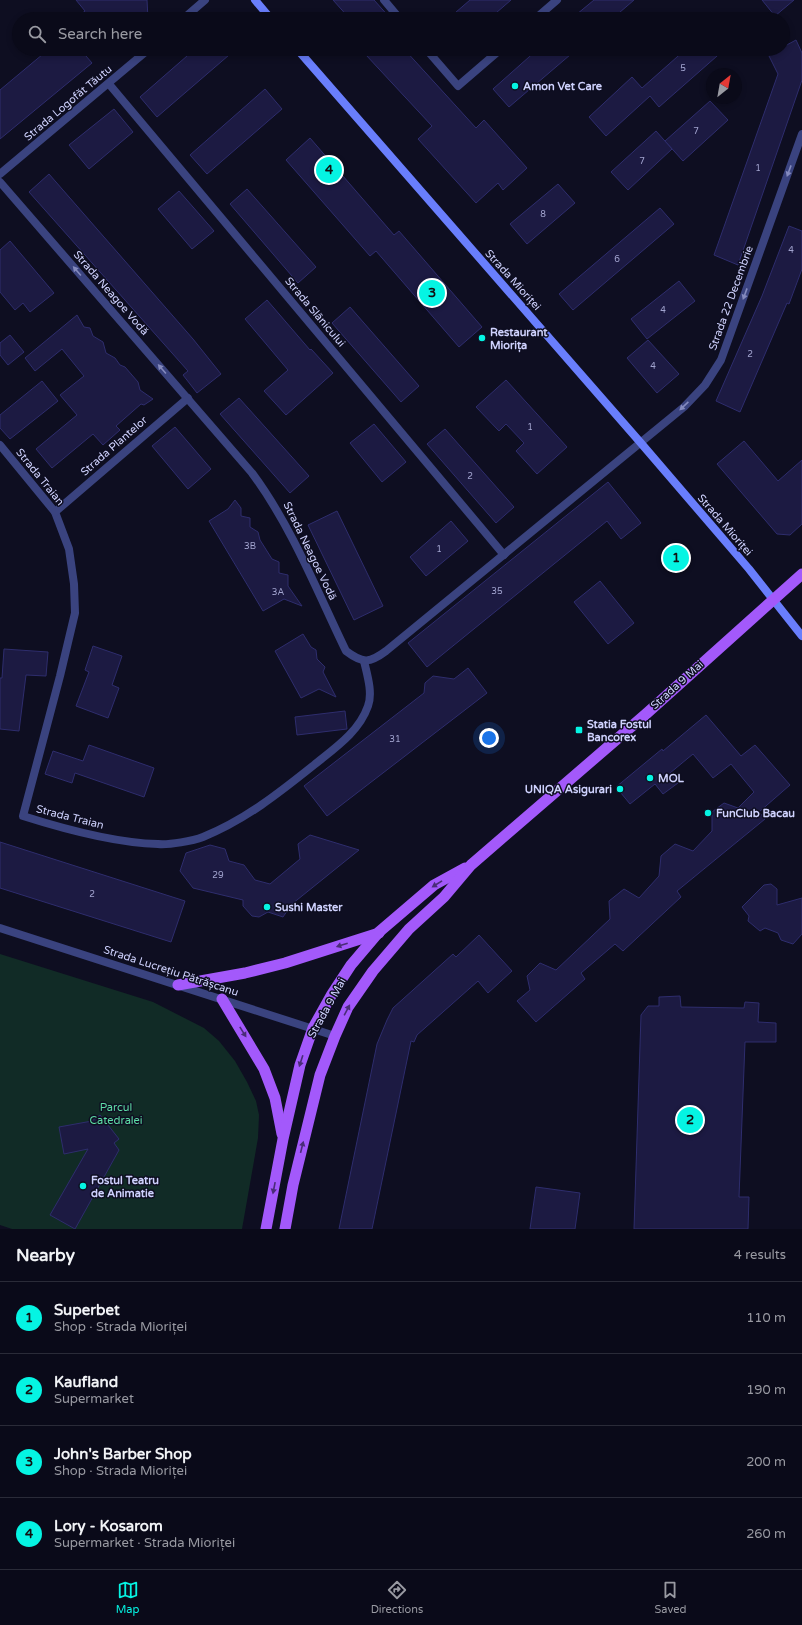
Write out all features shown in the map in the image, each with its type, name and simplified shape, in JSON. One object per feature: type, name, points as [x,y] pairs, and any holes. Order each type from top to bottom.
[{"type":"main road","points":[[255,0],[265,12]]},
{"type":"main road","name":"Strada Mioriței","points":[[303,56],[640,442],[774,599],[802,636]]},
{"type":"main road","name":"Strada 9 Mai","points":[[266,1229],[283,1139],[300,1065],[313,1028],[332,994],[351,965],[380,932],[434,886],[471,864],[646,714],[802,574]]},
{"type":"main road","name":"Strada 9 Mai","points":[[285,1229],[293,1185],[320,1075],[348,1007],[373,971],[409,929],[444,897],[471,864]]},
{"type":"main road","points":[[178,984],[245,973],[285,963],[380,932]]},
{"type":"main road","points":[[222,999],[264,1069],[275,1098],[283,1139]]},
{"type":"street","points":[[191,12],[205,0]]},
{"type":"street","points":[[384,0],[394,12]]},
{"type":"street","points":[[543,12],[557,0]]},
{"type":"street","name":"Strada Logofăt Tăutu","points":[[0,174],[141,56]]},
{"type":"street","points":[[432,56],[458,86],[492,56]]},
{"type":"street","name":"Strada Slănicului","points":[[109,84],[504,555]]},
{"type":"street","name":"Strada 22 Decembrie","points":[[640,442],[689,402],[705,385],[721,360],[802,134]]},
{"type":"street","name":"Strada Neagoe Vodă","points":[[0,182],[252,473],[273,501],[346,651],[356,659],[364,661]]},
{"type":"street","name":"Strada Plantelor","points":[[55,512],[188,398]]},
{"type":"street","points":[[364,661],[374,660],[386,651],[640,442]]},
{"type":"street","name":"Strada Traian","points":[[0,445],[55,512],[69,549],[74,584],[75,613],[60,676],[22,816],[111,838],[159,844],[201,838],[242,818],[273,798],[342,742],[356,728],[369,704],[370,693],[364,661]]},
{"type":"street","name":"Strada Lucrețiu Pătrășcanu","points":[[0,928],[178,984],[335,1036]]},
{"type":"green space","name":"Parcul Catedralei","points":[[0,954],[153,1002],[204,1028],[219,1041],[235,1061],[247,1082],[256,1101],[259,1115],[258,1138],[242,1229],[12,1229],[0,1225]]},
{"type":"building","points":[[76,0],[147,0],[148,12],[84,12],[85,11]]},
{"type":"building","points":[[333,0],[374,0],[385,12],[344,12]]},
{"type":"building","points":[[470,0],[511,0],[497,12],[456,12]]},
{"type":"building","points":[[594,0],[634,0],[620,12],[579,12]]},
{"type":"building","points":[[762,0],[794,0],[780,12],[772,12]]},
{"type":"building","points":[[796,40],[802,53],[802,80],[738,265],[714,255],[778,74],[769,56],[790,56],[790,43]]},
{"type":"building","points":[[41,56],[86,56],[92,63],[0,139],[0,90]]},
{"type":"building","points":[[187,56],[228,56],[157,117],[140,97]]},
{"type":"building","points":[[367,56],[410,56],[476,128],[484,120],[527,168],[503,190],[498,183],[476,203],[418,139],[432,126]]},
{"type":"building","points":[[530,56],[569,56],[509,107],[493,89]]},
{"type":"building","points":[[678,56],[717,56],[659,107],[650,96],[606,136],[589,117],[632,77],[642,88]]},
{"type":"building","points":[[265,89],[282,109],[207,174],[190,155]]},
{"type":"building","points":[[707,104],[713,104],[728,120],[683,161],[665,141]]},
{"type":"building","points":[[114,109],[133,132],[89,169],[69,145]]},
{"type":"building","points":[[656,131],[672,149],[628,190],[611,172]]},
{"type":"building","points":[[310,138],[394,235],[399,231],[482,327],[459,347],[376,251],[370,256],[286,160]]},
{"type":"building","points":[[49,174],[193,339],[221,374],[197,393],[183,375],[188,371],[29,192]]},
{"type":"building","points":[[558,184],[575,203],[527,244],[510,224]]},
{"type":"building","points":[[247,189],[316,267],[298,283],[230,204]]},
{"type":"building","points":[[179,191],[214,231],[192,249],[158,209]]},
{"type":"building","points":[[660,208],[674,224],[573,310],[559,294]]},
{"type":"building","points":[[789,226],[802,231],[802,269],[789,304],[787,303],[740,412],[716,401],[762,296]]},
{"type":"building","points":[[10,241],[54,293],[30,312],[23,303],[15,310],[0,292],[0,250]]},
{"type":"building","points":[[679,281],[695,301],[647,339],[631,319]]},
{"type":"building","points":[[267,300],[310,350],[311,349],[333,373],[286,415],[264,391],[288,370],[245,319]]},
{"type":"building","points":[[350,307],[419,386],[401,402],[332,323]]},
{"type":"building","points":[[77,315],[84,327],[90,328],[93,336],[103,342],[106,353],[115,358],[120,365],[125,367],[138,382],[140,390],[153,399],[144,405],[141,404],[116,426],[120,430],[103,445],[93,434],[52,468],[36,449],[77,415],[60,395],[84,376],[62,349],[35,371],[25,358]]},
{"type":"building","points":[[10,335],[24,352],[8,365],[0,355],[0,343]]},
{"type":"building","points":[[648,340],[679,374],[657,393],[627,358]]},
{"type":"building","points":[[506,380],[567,447],[537,474],[516,451],[524,443],[506,424],[499,431],[476,407]]},
{"type":"building","points":[[42,381],[58,401],[10,439],[0,428],[0,415]]},
{"type":"building","points":[[239,398],[309,476],[290,493],[220,414]]},
{"type":"building","points":[[374,424],[406,462],[382,482],[350,443]]},
{"type":"building","points":[[175,427],[211,469],[188,489],[152,446]]},
{"type":"building","points":[[445,429],[514,507],[496,523],[427,444]]},
{"type":"building","points":[[744,441],[778,481],[802,460],[802,524],[790,535],[777,534],[717,464]]},
{"type":"building","points":[[608,482],[641,523],[621,539],[607,521],[427,667],[408,643]]},
{"type":"building","points":[[235,500],[241,508],[241,516],[250,518],[250,527],[258,532],[260,540],[272,559],[279,562],[279,573],[288,575],[288,586],[302,606],[284,599],[263,611],[209,521],[228,509]]},
{"type":"building","points":[[337,511],[383,606],[354,620],[308,525]]},
{"type":"building","points":[[451,521],[468,541],[426,576],[410,557]]},
{"type":"building","points":[[600,581],[634,623],[608,644],[574,602]]},
{"type":"building","points":[[303,634],[311,647],[316,650],[317,659],[325,667],[323,672],[336,697],[319,689],[301,698],[275,651]]},
{"type":"building","points":[[93,646],[122,656],[112,685],[119,688],[108,718],[76,706],[89,672],[85,670]]},
{"type":"building","points":[[4,649],[48,652],[46,676],[26,675],[19,731],[0,729],[0,678],[2,678]]},
{"type":"building","points":[[468,668],[487,693],[327,816],[304,786],[424,693],[425,683],[433,676],[454,679]]},
{"type":"building","points":[[345,711],[347,729],[297,735],[295,717]]},
{"type":"building","points":[[706,715],[741,756],[755,745],[790,785],[759,812],[765,819],[677,891],[681,897],[623,951],[615,944],[581,973],[585,979],[536,1022],[517,1001],[530,990],[527,976],[540,963],[556,970],[610,919],[609,901],[624,889],[639,898],[659,876],[661,856],[675,844],[693,851],[712,831],[712,812],[724,803],[738,808],[754,792],[731,764],[713,778],[693,754],[670,773],[678,783],[663,794],[655,784],[630,804],[616,787],[662,749],[663,751]]},
{"type":"building","points":[[89,745],[154,768],[144,797],[75,773],[72,783],[45,774],[53,751],[83,761]]},
{"type":"building","points":[[310,835],[359,850],[292,904],[283,917],[268,912],[259,917],[252,916],[243,906],[243,900],[193,888],[180,871],[186,853],[210,845],[225,849],[229,861],[244,865],[255,880],[270,884],[300,859],[298,844]]},
{"type":"building","points":[[0,842],[185,901],[171,942],[0,888]]},
{"type":"building","points":[[771,884],[777,889],[777,905],[802,898],[802,934],[793,944],[781,940],[778,933],[765,928],[760,931],[748,921],[749,916],[742,907],[764,885]]},
{"type":"building","points":[[479,935],[512,971],[488,993],[478,981],[417,1035],[414,1042],[411,1041],[372,1229],[339,1229],[377,1044],[387,1020],[393,1008],[453,954],[456,957]]},
{"type":"building","points":[[680,996],[681,1007],[744,1008],[745,1002],[759,1003],[758,1022],[776,1023],[776,1042],[745,1042],[739,1197],[749,1197],[748,1229],[634,1229],[641,1015],[648,1006],[659,1006],[659,997]]},
{"type":"building","name":"Fostul Teatru de Animatie","points":[[100,1115],[119,1139],[114,1143],[119,1150],[75,1229],[50,1215],[88,1149],[64,1154],[59,1127],[92,1121]]},
{"type":"building","points":[[536,1187],[580,1193],[575,1229],[530,1229]]},
{"type":"place","name":"Amon Vet Care","points":[[515,86]]},
{"type":"place","name":"Lory - Kosarom","points":[[329,170]]},
{"type":"place","name":"John's Barber Shop","points":[[432,293]]},
{"type":"place","name":"Restaurant Miorița","points":[[482,338]]},
{"type":"place","name":"Superbet","points":[[676,558]]},
{"type":"place","name":"Statia Fostul Bancorex","points":[[579,730]]},
{"type":"place","name":"MOL","points":[[650,778]]},
{"type":"place","name":"UNIQA Asigurari","points":[[620,789]]},
{"type":"place","name":"FunClub Bacau","points":[[708,813]]},
{"type":"place","name":"Sushi Master","points":[[267,907]]},
{"type":"place","name":"Kaufland","points":[[690,1120]]},
{"type":"place","name":"Fostul Teatru de Animatie","points":[[83,1186]]}]
